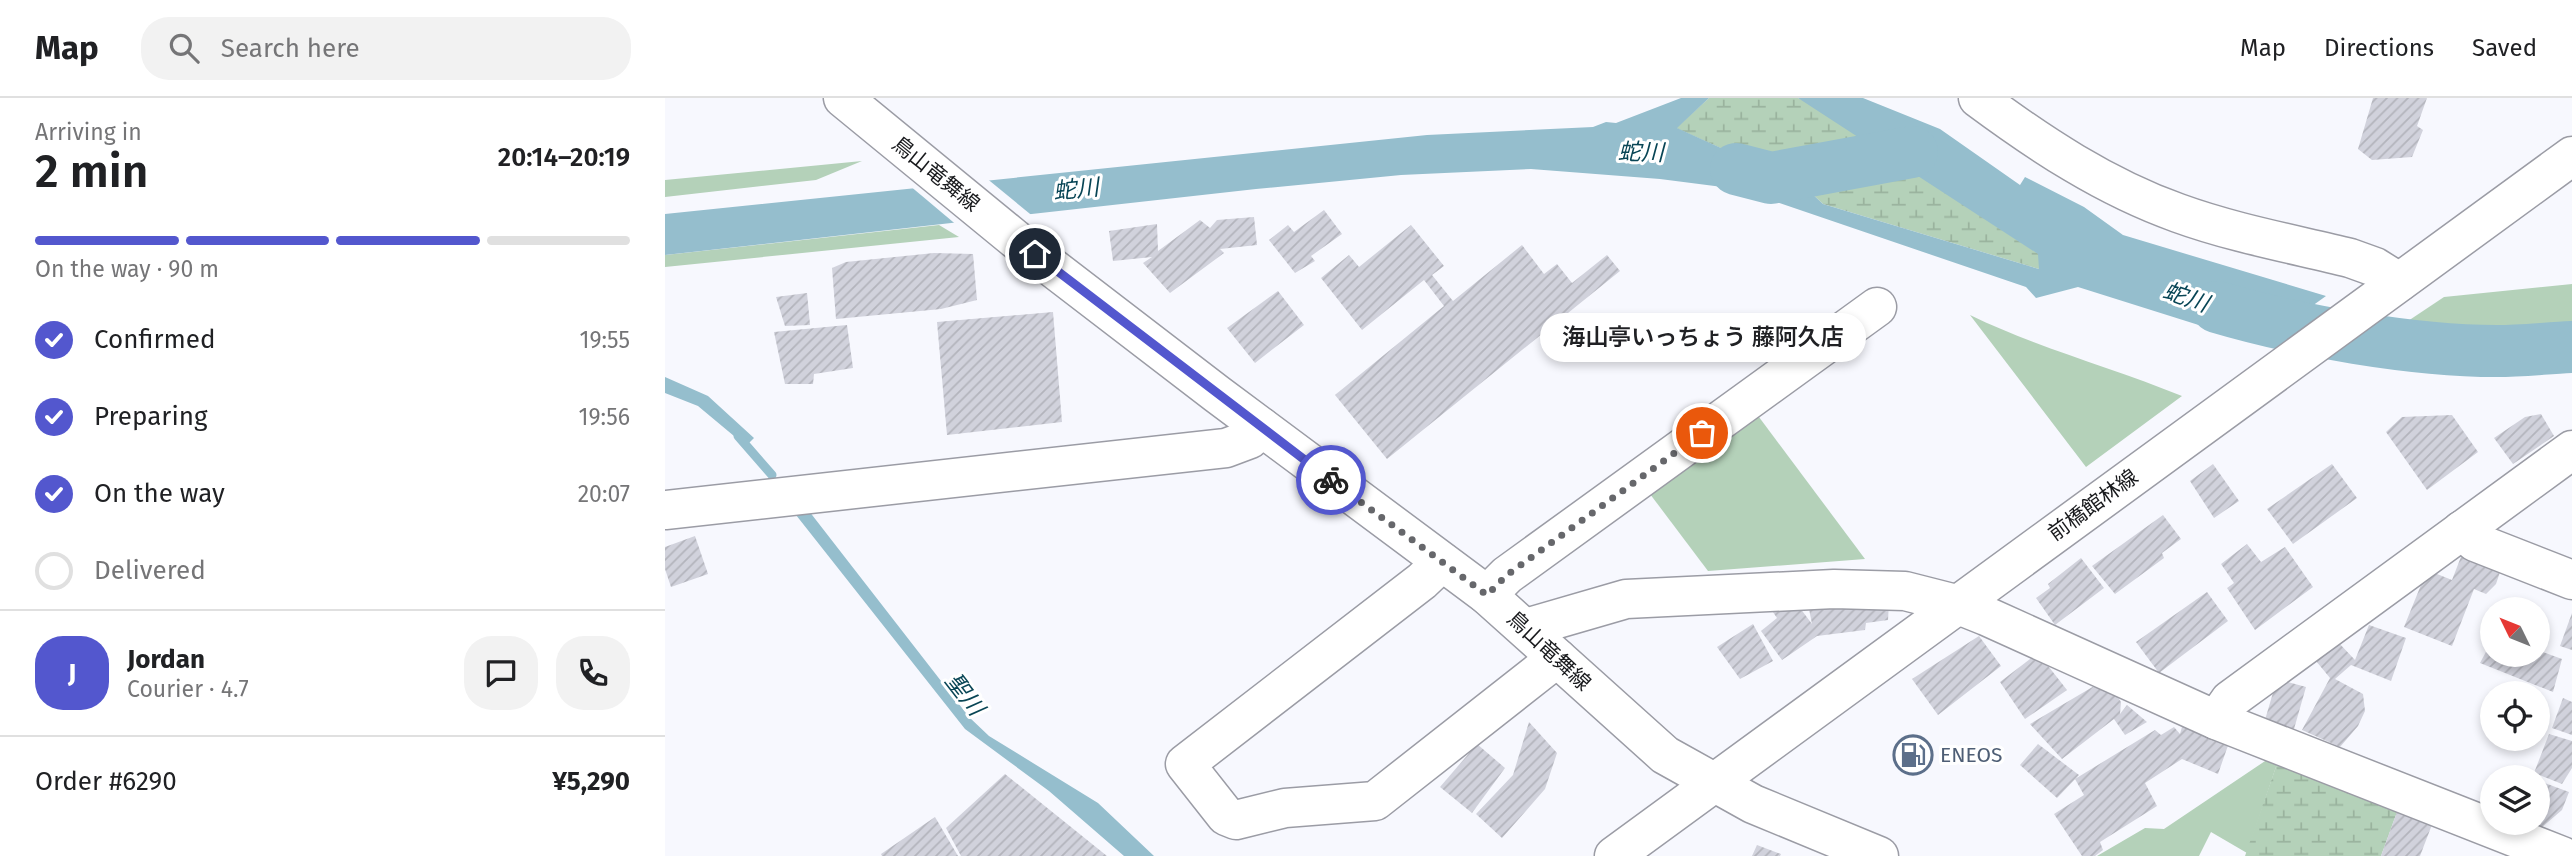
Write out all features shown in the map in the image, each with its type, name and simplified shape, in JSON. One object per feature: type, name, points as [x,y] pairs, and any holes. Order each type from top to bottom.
[{"type":"main road","name":"鳥山竜舞線","points":[[843,98],[1007,232],[1261,428],[1487,595],[1527,628],[1665,755],[1712,783],[1797,824],[1879,856]]},
{"type":"main road","points":[[1978,98],[2059,155],[2129,192],[2179,214],[2350,258],[2375,267],[2393,285]]},
{"type":"main road","name":"前橋館林線","points":[[1614,856],[2572,156]]},
{"type":"main road","points":[[1487,595],[1507,575],[1877,307]]},
{"type":"main road","points":[[665,510],[1226,448],[1250,439],[1261,428]]},
{"type":"main road","points":[[2216,720],[2230,700],[2572,450]]},
{"type":"main road","points":[[2462,530],[2475,542],[2572,580]]},
{"type":"main road","points":[[1442,562],[1422,581],[1185,764],[1226,816],[1236,820],[1285,808],[1375,800],[1557,658]]},
{"type":"main road","points":[[1527,628],[1626,599],[1764,590],[1905,591],[1956,604],[2216,720],[2562,856]]},
{"type":"green space","points":[[1709,98],[1798,98],[1805,101],[2039,254],[2039,269],[1823,204],[1807,189],[1805,171],[1765,168],[1676,128]]},
{"type":"green space","points":[[862,161],[816,180],[665,197],[665,180]]},
{"type":"green space","points":[[939,225],[959,237],[665,267],[665,255]]},
{"type":"green space","points":[[2572,284],[2572,324],[2384,337],[2444,297]]},
{"type":"green space","points":[[1970,315],[2022,337],[2182,396],[2086,467]]},
{"type":"green space","points":[[2572,324],[2572,342],[2477,344],[2384,337]]},
{"type":"green space","points":[[1756,413],[1865,559],[1708,571],[1647,490]]},
{"type":"green space","points":[[2277,753],[2279,758],[2247,853],[2211,832],[2199,856],[2097,856],[2145,828],[2164,829]]},
{"type":"green space","points":[[2279,758],[2401,801],[2381,856],[2245,856]]},
{"type":"water","points":[[1681,98],[1709,98],[1677,128],[1765,168],[1805,171],[1807,189],[1823,204],[2039,269],[2038,254],[1798,98],[1863,98],[1940,129],[2020,185],[2025,177],[2084,207],[2123,235],[2326,296],[2259,344],[2078,287],[2036,298],[2026,287],[1738,189],[1660,179],[1531,169],[1401,175],[1256,189],[665,255],[665,214],[1427,135],[1593,127],[1606,122],[1616,123]]},
{"type":"water","points":[[2384,337],[2477,344],[2572,342],[2572,362],[2393,366],[2351,362]]},
{"type":"water","points":[[665,377],[708,396],[754,438],[746,446],[698,406],[665,393]]},
{"type":"water","points":[[809,511],[969,717],[989,736],[1098,803],[1154,856],[1124,856],[1049,791],[965,729],[796,515]]},
{"type":"pier","points":[[985,177],[1035,218],[959,227],[909,185]]},
{"type":"building","points":[[2373,98],[2427,98],[2417,126],[2423,130],[2412,157],[2372,160],[2358,149]]},
{"type":"building","points":[[1324,210],[1342,234],[1311,256],[1315,261],[1295,273],[1269,240],[1288,225],[1294,232]]},
{"type":"building","points":[[1254,217],[1257,245],[1220,249],[1224,253],[1170,293],[1143,263],[1152,257],[1113,261],[1109,231],[1157,224],[1158,251],[1200,220],[1210,228],[1217,220]]},
{"type":"building","points":[[1411,225],[1444,266],[1432,275],[1453,301],[1522,245],[1544,274],[1557,264],[1572,283],[1607,255],[1620,271],[1387,459],[1335,395],[1444,306],[1424,280],[1362,330],[1321,278],[1349,255],[1359,267]]},
{"type":"building","points":[[934,253],[973,254],[977,300],[941,309],[836,319],[832,268],[846,262]]},
{"type":"building","points":[[1278,291],[1304,325],[1255,363],[1227,328]]},
{"type":"building","points":[[807,293],[810,325],[785,326],[776,297]]},
{"type":"building","points":[[1053,312],[1062,422],[947,435],[937,322]]},
{"type":"building","points":[[847,325],[853,368],[814,374],[813,384],[785,384],[774,332]]},
{"type":"building","points":[[2541,414],[2554,436],[2513,464],[2494,438],[2525,417]]},
{"type":"building","points":[[2452,415],[2478,452],[2427,490],[2386,432],[2402,417]]},
{"type":"building","points":[[2213,464],[2239,501],[2214,518],[2190,481]]},
{"type":"building","points":[[2332,464],[2357,498],[2293,544],[2267,509]]},
{"type":"building","points":[[2163,515],[2181,539],[2162,553],[2164,558],[2115,594],[2092,566]]},
{"type":"building","points":[[695,536],[708,574],[671,587],[665,569],[665,547]]},
{"type":"building","points":[[2247,544],[2261,562],[2285,547],[2313,587],[2255,630],[2227,588],[2234,583],[2221,564]]},
{"type":"building","points":[[2464,549],[2503,563],[2496,584],[2486,594],[2474,589],[2452,646],[2404,627],[2427,570],[2452,580]]},
{"type":"building","points":[[2081,558],[2104,588],[2055,625],[2036,598],[2050,588],[2048,584]]},
{"type":"building","points":[[2207,592],[2228,621],[2159,673],[2136,642]]},
{"type":"building","points":[[1794,600],[1812,624],[1808,604],[1889,602],[1888,620],[1866,623],[1865,630],[1817,636],[1782,660],[1761,631],[1777,618],[1766,602]]},
{"type":"building","points":[[2572,613],[2572,650],[2560,646]]},
{"type":"building","points":[[1753,624],[1773,661],[1740,679],[1717,647]]},
{"type":"building","points":[[2369,625],[2406,638],[2391,681],[2351,665],[2335,679],[2363,694],[2365,711],[2358,726],[2340,747],[2302,730],[2330,678],[2316,661],[2337,641],[2355,660]]},
{"type":"building","points":[[1979,636],[2001,666],[1938,715],[1912,679]]},
{"type":"building","points":[[2038,653],[2067,690],[2025,719],[2000,682]]},
{"type":"building","points":[[2550,655],[2562,659],[2553,692],[2550,691],[2550,681],[2525,681],[2490,667],[2550,667]]},
{"type":"building","points":[[2106,679],[2121,702],[2120,714],[2127,705],[2147,722],[2125,735],[2114,719],[2062,759],[2030,724]]},
{"type":"building","points":[[2277,679],[2306,687],[2294,729],[2265,720]]},
{"type":"building","points":[[2563,698],[2572,702],[2572,735],[2552,728]]},
{"type":"building","points":[[2185,716],[2231,737],[2218,774],[2182,759],[2145,783],[2157,806],[2100,842],[2103,850],[2095,856],[2082,856],[2054,814],[2084,795],[2075,779],[2155,730],[2161,735],[2174,727],[2180,734]]},
{"type":"building","points":[[1529,722],[1557,753],[1545,789],[1502,838],[1476,814],[1513,775]]},
{"type":"building","points":[[2550,734],[2572,741],[2572,768],[2562,784],[2550,779],[2550,765],[2537,765],[2542,751],[2550,751]]},
{"type":"building","points":[[1477,744],[1505,768],[1472,813],[1440,787]]},
{"type":"building","points":[[2038,744],[2079,775],[2057,798],[2020,765]]},
{"type":"building","points":[[1005,774],[1107,856],[961,856],[946,828]]},
{"type":"building","points":[[2550,785],[2569,792],[2562,810],[2550,820]]},
{"type":"building","points":[[2398,809],[2433,822],[2420,856],[2381,856]]},
{"type":"building","points":[[935,817],[958,856],[882,856],[881,854]]},
{"type":"building","points":[[1757,845],[1781,854],[1752,856]]},
{"type":"waterway","name":"蛇川","points":[[1736,169],[1771,178],[1912,152]]},
{"type":"waterway","name":"蛇川","points":[[2217,307],[2283,324],[2393,343],[2497,351],[2572,347]]},
{"type":"waterway","name":"聖川","points":[[738,436],[772,475]]},
{"type":"way so far","points":[[1331,480],[1487,595],[1507,575],[1702,433]]},
{"type":"place","name":"海山亭いっちょう 藤阿久店","points":[[1702,433]]},
{"type":"place","name":"ENEOS","points":[[1913,755]]},
{"type":"route","points":[[1035,254],[1331,480]]}]
